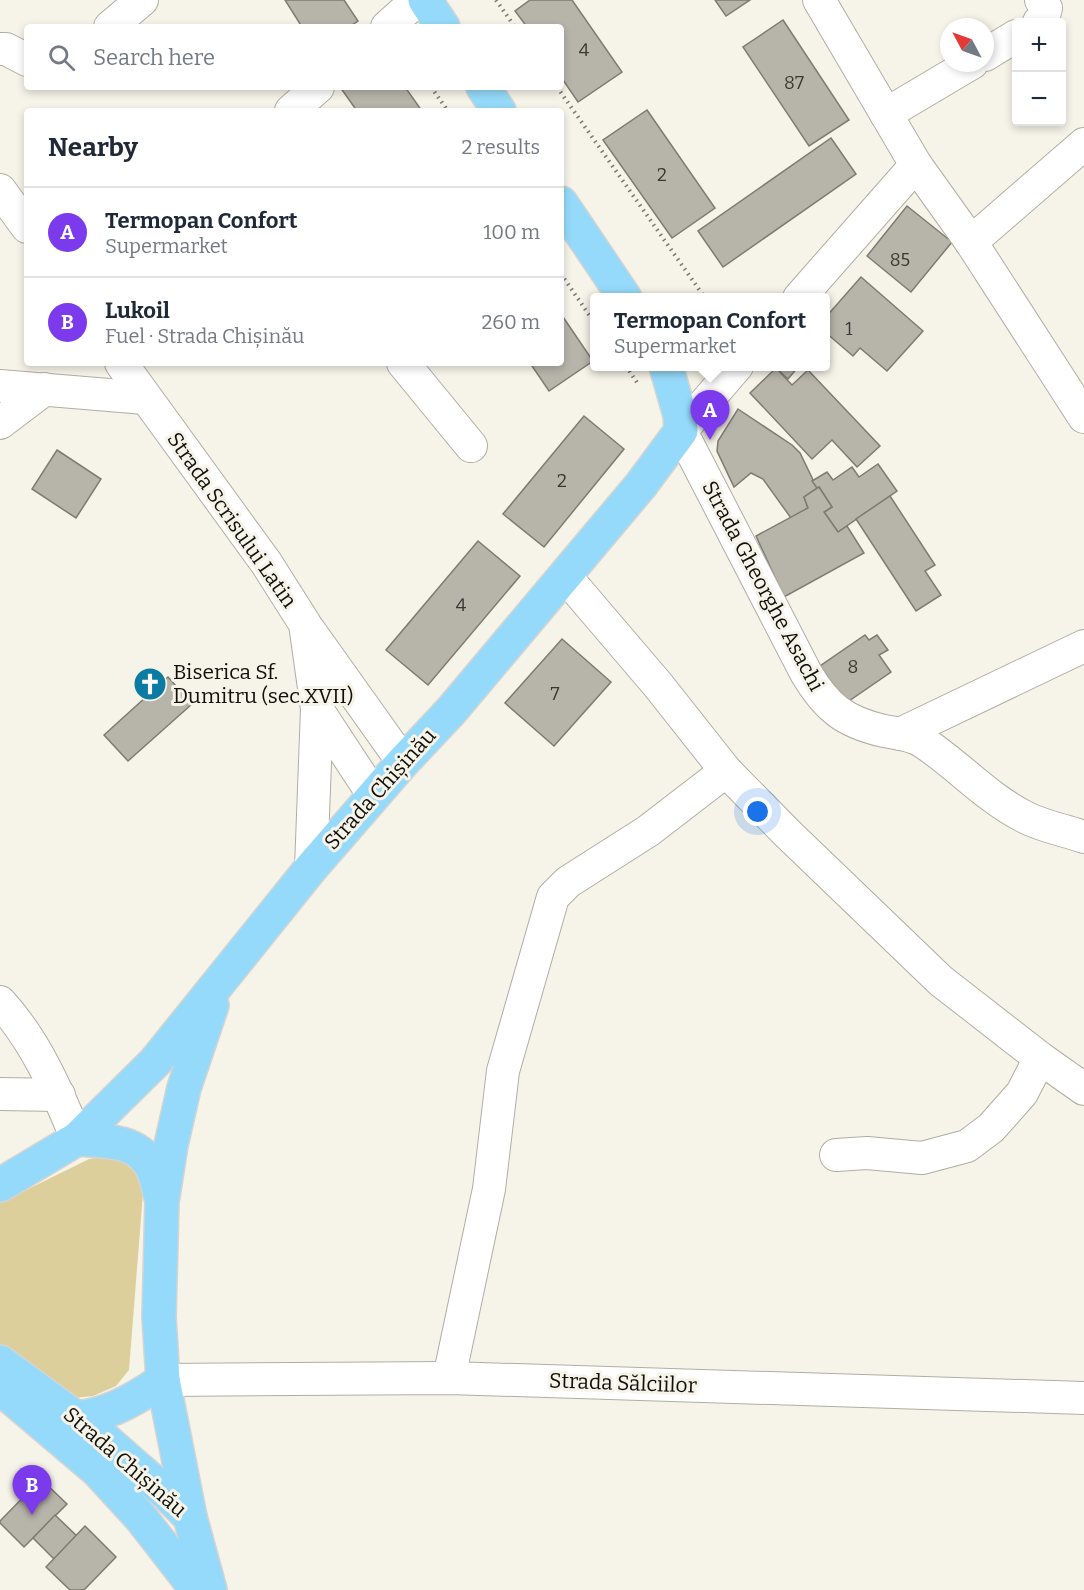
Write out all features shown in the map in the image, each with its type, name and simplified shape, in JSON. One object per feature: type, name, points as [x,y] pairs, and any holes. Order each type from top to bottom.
[{"type":"main road","points":[[425,0],[441,24]]},
{"type":"main road","points":[[485,90],[497,108]]},
{"type":"main road","points":[[564,207],[622,293]]},
{"type":"main road","points":[[667,371],[680,415],[681,431]]},
{"type":"main road","name":"Strada Chișinău","points":[[0,1185],[76,1139],[155,1062],[311,867],[451,711],[641,485],[681,431]]},
{"type":"main road","points":[[190,1517],[163,1380],[159,1317],[162,1202],[171,1145],[184,1088],[201,1032],[222,978]]},
{"type":"main road","points":[[76,1139],[113,1142],[128,1146],[140,1153],[150,1164],[162,1202]]},
{"type":"main road","name":"Strada Chișinău","points":[[0,1362],[80,1419],[133,1463],[190,1517],[210,1590]]},
{"type":"main road","points":[[35,1416],[80,1419],[136,1399],[163,1380]]},
{"type":"main road","name":"Strada Chișinău","points":[[0,1388],[98,1471],[141,1518],[196,1590]]},
{"type":"street","points":[[114,24],[142,0]]},
{"type":"street","points":[[390,24],[417,0]]},
{"type":"street","points":[[819,0],[916,165],[971,242],[1084,417]]},
{"type":"street","points":[[1041,0],[1046,8],[1044,18]]},
{"type":"street","points":[[994,50],[1012,39]]},
{"type":"street","points":[[0,49],[6,49],[24,58]]},
{"type":"street","points":[[886,114],[957,72]]},
{"type":"street","points":[[294,108],[315,90]]},
{"type":"street","points":[[971,242],[1084,144]]},
{"type":"street","points":[[803,293],[916,165]]},
{"type":"street","points":[[0,189],[24,223]]},
{"type":"street","name":"Strada Scrisului Latin","points":[[123,366],[267,564],[305,624],[317,709],[311,867]]},
{"type":"street","points":[[405,366],[471,446]]},
{"type":"street","name":"Strada Chișinău","points":[[681,431],[733,371]]},
{"type":"street","points":[[0,386],[145,398]]},
{"type":"street","points":[[0,423],[45,390]]},
{"type":"street","name":"Strada Gheorghe Asachi","points":[[681,431],[819,696],[854,721],[921,741],[980,787],[1024,816],[1084,837]]},
{"type":"street","points":[[565,576],[658,685],[726,771],[802,849],[941,981],[1084,1089]]},
{"type":"street","points":[[305,624],[403,762]]},
{"type":"street","points":[[900,734],[1084,646]]},
{"type":"street","points":[[317,709],[374,796]]},
{"type":"street","points":[[448,1378],[489,1188],[504,1071],[553,897],[568,882],[648,831],[726,771]]},
{"type":"street","points":[[0,1002],[30,1039],[59,1095],[76,1139]]},
{"type":"street","points":[[836,1155],[867,1154],[922,1158],[967,1146],[991,1128],[1022,1093],[1040,1058]]},
{"type":"street","points":[[0,1094],[59,1095]]},
{"type":"street","name":"Strada Sălciilor","points":[[163,1380],[448,1378],[1084,1398]]},
{"type":"path","points":[[496,0],[513,24]]},
{"type":"path","points":[[433,90],[446,108]]},
{"type":"path","points":[[559,90],[702,293]]},
{"type":"path","points":[[564,278],[590,316]]},
{"type":"path","points":[[629,371],[638,384]]},
{"type":"shaded area","points":[[109,1156],[128,1158],[144,1180],[129,1370],[116,1386],[93,1396],[73,1398],[0,1349],[0,1203],[89,1159]]},
{"type":"building","points":[[285,0],[344,0],[358,21],[354,24],[300,24]]},
{"type":"building","points":[[530,0],[572,0],[622,72],[578,102],[564,81],[564,24],[525,24],[515,11]]},
{"type":"building","points":[[715,0],[750,0],[726,16]]},
{"type":"building","points":[[783,20],[849,120],[809,146],[743,47]]},
{"type":"building","points":[[342,90],[407,90],[420,108],[355,108]]},
{"type":"building","points":[[647,110],[715,208],[672,238],[603,140]]},
{"type":"building","points":[[831,138],[856,174],[723,267],[698,231]]},
{"type":"building","points":[[907,206],[952,242],[911,292],[867,256]]},
{"type":"building","points":[[861,277],[923,331],[887,371],[860,348],[853,356],[830,336],[830,312]]},
{"type":"building","points":[[564,318],[590,357],[590,363],[549,391],[532,366],[564,366]]},
{"type":"building","points":[[773,371],[779,371],[792,385],[809,371],[880,446],[857,467],[832,440],[812,459],[750,393]]},
{"type":"building","points":[[779,371],[795,371],[788,379]]},
{"type":"building","points":[[738,409],[792,445],[800,453],[817,488],[804,497],[808,508],[791,518],[763,479],[751,473],[734,487],[717,451],[718,441]]},
{"type":"building","points":[[584,416],[624,449],[544,547],[503,514]]},
{"type":"building","points":[[57,450],[101,479],[76,518],[32,489]]},
{"type":"building","points":[[878,464],[897,491],[838,532],[824,512],[832,507],[819,487],[817,488],[812,481],[827,472],[833,480],[852,467],[859,477]]},
{"type":"building","points":[[819,487],[832,507],[824,512],[838,532],[847,526],[864,553],[784,597],[756,536],[808,508],[804,497]]},
{"type":"building","points":[[890,496],[935,565],[925,571],[941,595],[916,611],[856,519]]},
{"type":"building","points":[[478,541],[520,576],[428,685],[386,650]]},
{"type":"building","points":[[865,635],[869,640],[877,635],[888,650],[879,655],[891,672],[846,703],[820,666]]},
{"type":"building","points":[[562,639],[611,682],[554,746],[505,703]]},
{"type":"building","points":[[168,677],[192,704],[128,761],[104,735]]},
{"type":"building","points":[[41,1479],[67,1504],[24,1547],[0,1521]]},
{"type":"building","points":[[55,1515],[80,1539],[57,1562],[33,1538]]},
{"type":"building","points":[[85,1526],[116,1557],[84,1590],[70,1590],[46,1567]]},
{"type":"place","name":"Termopan Confort","points":[[710,440]]},
{"type":"place","name":"Biserica Sf. Dumitru (sec.XVII)","points":[[150,684]]},
{"type":"place","name":"Lukoil","points":[[32,1515]]}]
